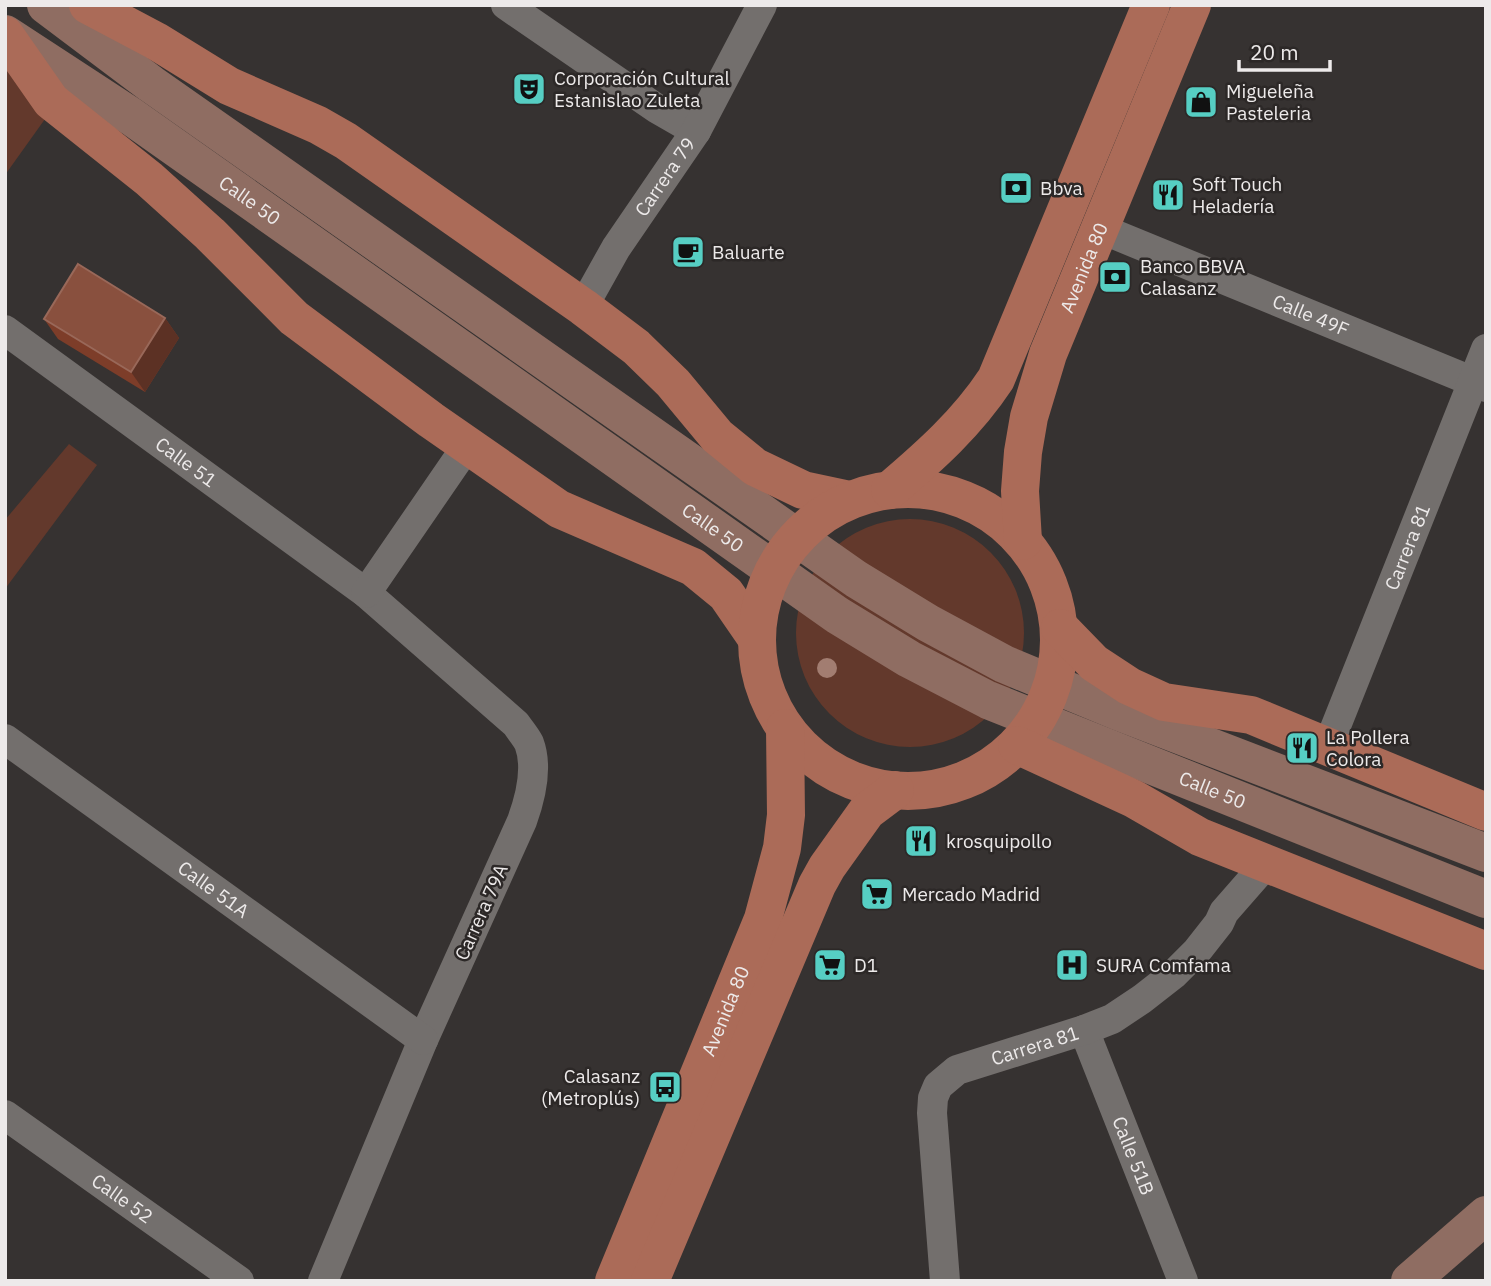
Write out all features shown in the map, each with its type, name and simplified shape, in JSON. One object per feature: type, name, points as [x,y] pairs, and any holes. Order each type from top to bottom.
[{"type":"main road","name":"Calle 50","points":[[46,5],[151,84],[844,571],[928,622],[1004,664],[1117,711],[1486,853]]},
{"type":"main road","points":[[88,5],[156,41],[229,86],[318,125],[346,141],[636,347],[673,383],[717,436],[755,467],[803,490],[850,500]]},
{"type":"main road","name":"Avenida 80","points":[[890,490],[942,445],[968,418],[996,379],[1151,5]]},
{"type":"main road","name":"Avenida 80","points":[[1023,541],[1020,491],[1030,417],[1048,354],[1192,5]]},
{"type":"main road","name":"Calle 50","points":[[5,34],[132,117],[837,615],[909,659],[988,700],[1486,899]]},
{"type":"main road","points":[[5,34],[51,101],[149,179],[210,234],[294,318],[467,446],[559,509],[693,567],[726,594],[757,639]]},
{"type":"main road","points":[[890,490],[928,490],[963,499],[995,517],[1023,541],[1046,577],[1054,597],[1060,628],[1057,671],[1042,711],[1017,745],[991,766],[961,782],[928,789],[895,790],[853,780],[815,759],[785,727],[769,700],[760,670],[757,639],[760,610],[768,582],[782,556],[801,533],[824,514],[850,500],[890,490]]},
{"type":"main road","points":[[1060,628],[1094,663],[1129,686],[1164,702],[1251,715],[1486,812]]},
{"type":"main road","name":"Avenida 80","points":[[614,1281],[767,907],[782,848],[786,815],[785,727]]},
{"type":"main road","points":[[1017,745],[1134,799],[1200,837],[1486,951]]},
{"type":"main road","name":"Avenida 80","points":[[650,1281],[817,885],[867,811],[895,790]]},
{"type":"main road","points":[[1410,1281],[1486,1215]]},
{"type":"street","points":[[506,5],[656,108],[696,131]]},
{"type":"street","name":"Carrera 79","points":[[583,307],[616,248],[696,131],[762,5]]},
{"type":"street","name":"Calle 49F","points":[[1099,228],[1479,384]]},
{"type":"street","name":"Calle 51","points":[[5,330],[366,593]]},
{"type":"street","name":"Carrera 81","points":[[1328,746],[1479,384],[1486,349]]},
{"type":"street","points":[[366,593],[467,446]]},
{"type":"street","name":"Carrera 79A","points":[[323,1281],[423,1040],[531,796],[529,743],[516,724],[366,593]]},
{"type":"street","name":"Calle 51A","points":[[5,739],[423,1040]]},
{"type":"street","name":"Carrera 81","points":[[945,1281],[932,1114],[933,1098],[938,1086],[957,1070],[1084,1030],[1112,1019],[1143,999],[1197,951],[1219,923],[1224,912],[1266,864]]},
{"type":"street","name":"Calle 51B","points":[[1084,1030],[1183,1281]]},
{"type":"street","name":"Calle 52","points":[[5,1115],[239,1281]]},
{"type":"shaded area","points":[[5,67],[75,77],[5,175]]},
{"type":"shaded area","points":[[69,444],[97,465],[5,589],[5,520]]},
{"type":"shaded area","points":[[910,519],[943,524],[964,533],[982,545],[998,561],[1019,600],[1024,633],[1019,666],[1010,687],[998,705],[982,721],[943,742],[910,747],[877,742],[856,733],[838,721],[822,705],[801,666],[796,633],[801,600],[810,579],[822,561],[838,545],[877,524]]},
{"type":"building","points":[[78,264],[165,318],[131,372],[44,319]]},
{"type":"place","name":"Corporación Cultural Estanislao Zuleta","points":[[529,89]]},
{"type":"place","name":"Migueleña Pasteleria","points":[[1201,102]]},
{"type":"place","name":"Bbva","points":[[1016,188]]},
{"type":"place","name":"Soft Touch Heladería","points":[[1168,195]]},
{"type":"place","name":"Baluarte","points":[[688,252]]},
{"type":"place","name":"Banco BBVA Calasanz","points":[[1115,277]]},
{"type":"place","name":"La Pollera Colora","points":[[1302,748]]},
{"type":"place","name":"krosquipollo","points":[[921,841]]},
{"type":"place","name":"Mercado Madrid","points":[[877,894]]},
{"type":"place","name":"D1","points":[[830,965]]},
{"type":"place","name":"SURA Comfama","points":[[1072,965]]},
{"type":"place","name":"Calasanz (Metroplús)","points":[[665,1087]]}]
